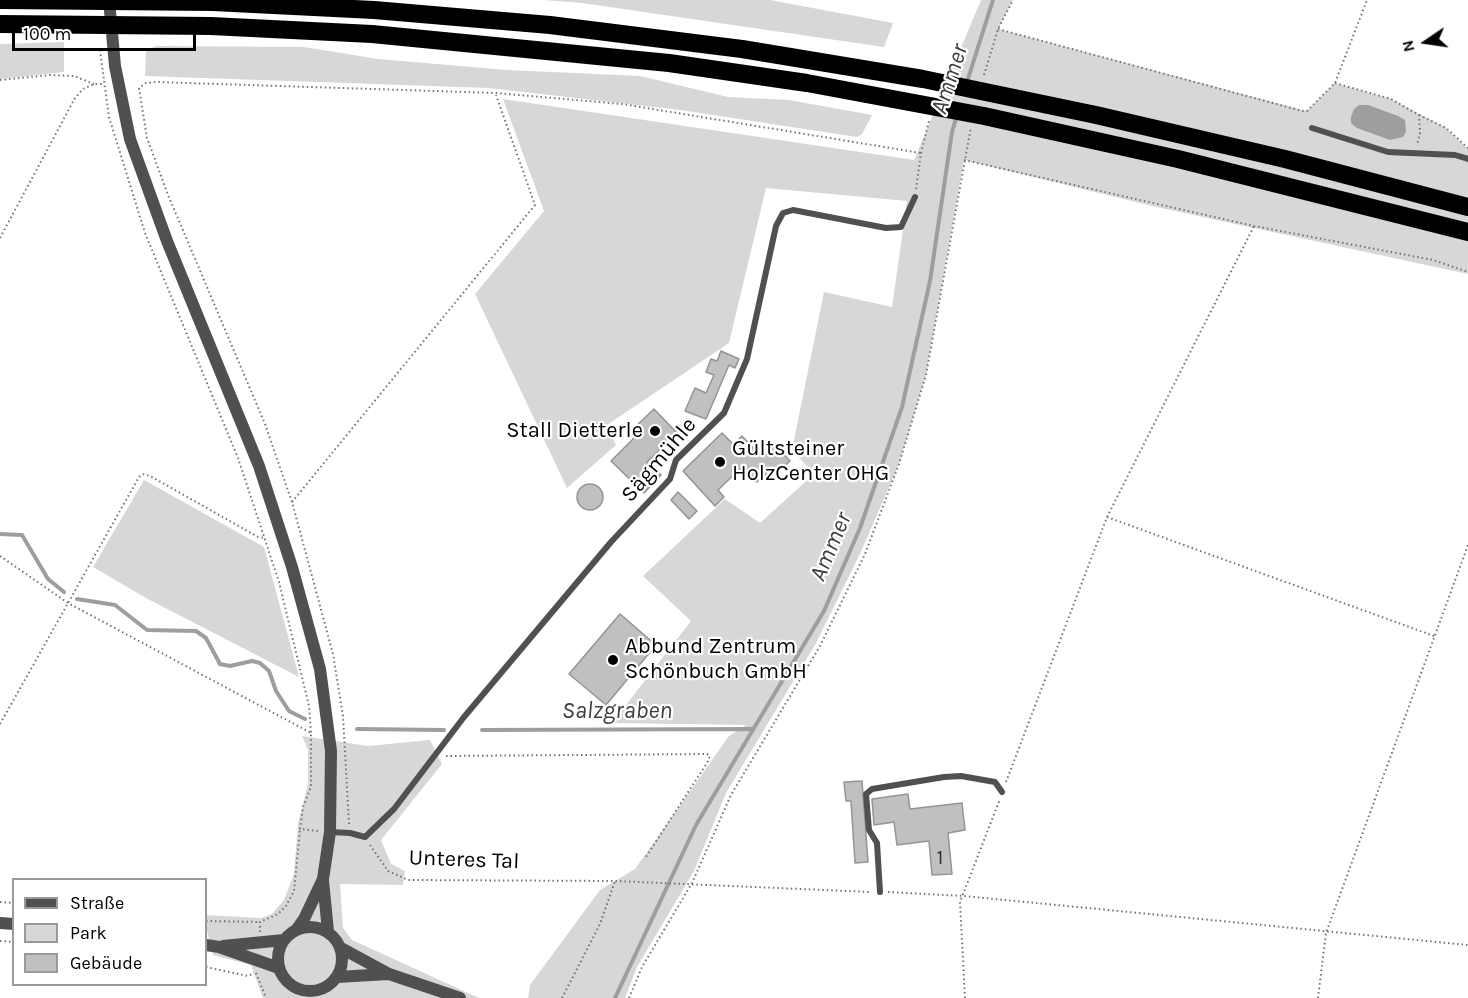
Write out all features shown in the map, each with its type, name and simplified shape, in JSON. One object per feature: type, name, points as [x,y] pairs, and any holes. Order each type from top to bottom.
[{"type":"highway","points":[[0,0],[136,1],[374,10],[550,25],[742,48],[923,79],[1185,135],[1468,207]]},
{"type":"highway","points":[[0,24],[137,24],[372,34],[548,49],[750,74],[984,116],[1178,159],[1468,232]]},
{"type":"street","points":[[110,0],[115,66],[133,148],[166,241],[259,466],[309,626],[320,669],[331,751],[330,832],[323,879],[328,931],[341,948],[389,974],[460,998]]},
{"type":"street","points":[[323,879],[308,913],[297,929],[284,940],[278,956],[279,968],[291,985],[318,994],[337,977],[343,960],[341,948]]},
{"type":"street","points":[[297,929],[312,926],[328,931]]},
{"type":"street","points":[[219,947],[284,940]]},
{"type":"street","points":[[207,945],[219,947],[279,968]]},
{"type":"street","points":[[337,977],[389,974]]},
{"type":"street","points":[[291,985],[291,998]]},
{"type":"lane","points":[[1312,128],[1388,152],[1455,155],[1468,159]]},
{"type":"lane","name":"Sägmühle","points":[[365,837],[394,809],[434,756],[611,542],[670,479],[676,460],[724,413],[747,359],[776,226],[783,213],[792,210],[894,228],[901,227],[915,197]]},
{"type":"lane","points":[[880,892],[877,843],[869,830],[866,794],[872,789],[961,776],[995,782],[1002,792]]},
{"type":"lane","points":[[330,832],[350,832],[365,837]]},
{"type":"path","points":[[998,29],[1307,111],[1335,83],[1367,0]]},
{"type":"path","points":[[100,45],[103,84],[120,159],[145,233],[234,448],[265,538],[300,663],[309,706],[312,787],[303,807],[294,891],[286,906],[278,914],[260,922],[207,921]]},
{"type":"path","points":[[0,80],[51,75],[74,76],[94,84],[103,84]]},
{"type":"path","points":[[1335,83],[1391,99],[1446,128],[1468,148]]},
{"type":"path","points":[[0,238],[75,98],[83,89],[94,84]]},
{"type":"path","points":[[156,160],[147,138],[140,100],[140,88],[146,84],[496,93],[622,104],[921,153],[915,197]]},
{"type":"path","points":[[292,502],[535,205],[496,93]]},
{"type":"path","points":[[1415,154],[1420,133],[1419,115]]},
{"type":"path","points":[[630,998],[642,967],[692,883],[731,795],[820,646],[864,554],[899,464],[926,375],[964,160],[1254,226],[1433,260],[1468,272]]},
{"type":"path","points":[[965,998],[960,902],[1107,517],[1254,226]]},
{"type":"path","points":[[0,723],[135,484],[144,474],[258,537],[265,538]]},
{"type":"path","points":[[1107,517],[1434,636]]},
{"type":"path","points":[[1318,998],[1326,933],[1468,545]]},
{"type":"path","points":[[0,556],[68,603],[311,733]]},
{"type":"path","points":[[434,756],[707,754],[710,756],[707,763],[646,857]]},
{"type":"path","points":[[300,829],[330,832]]},
{"type":"path","name":"Unteres Tal","points":[[365,837],[388,871],[408,880],[692,883],[964,896],[1468,945]]},
{"type":"path","points":[[562,998],[600,924],[615,881]]},
{"type":"path","points":[[259,943],[260,922]]},
{"type":"path","points":[[207,967],[248,976],[252,975],[255,970],[266,998]]},
{"type":"green space","points":[[543,0],[770,0],[893,23],[884,47],[582,3]]},
{"type":"green space","points":[[981,0],[1013,0],[998,29],[1307,111],[1335,83],[1391,99],[1446,128],[1468,149],[1468,274],[1152,206],[964,160],[926,375],[899,464],[860,554],[815,645],[726,793],[694,871],[637,967],[625,998],[528,998],[530,985],[600,890],[635,869],[729,736],[746,725],[612,723],[691,621],[643,576],[725,499],[760,523],[814,474],[792,450],[824,292],[892,307],[907,201],[766,188],[729,343],[607,425],[616,445],[567,488],[475,294],[544,211],[503,99],[914,160]]},
{"type":"green space","points":[[64,42],[64,72],[0,79],[0,44]]},
{"type":"green space","points":[[156,46],[304,47],[378,59],[507,70],[640,76],[728,97],[789,100],[872,115],[862,134],[857,137],[680,110],[489,88],[145,76],[146,50]]},
{"type":"green space","points":[[144,480],[264,547],[299,677],[146,598],[93,567]]},
{"type":"green space","points":[[302,736],[368,746],[430,740],[442,764],[381,840],[391,864],[405,871],[403,885],[340,884],[343,928],[352,940],[479,998],[263,998],[251,965],[213,955],[207,931],[207,915],[261,918],[272,914],[284,900],[294,874],[298,824],[308,784],[308,750]]},
{"type":"shaded area","points":[[1359,105],[1368,105],[1405,120],[1406,132],[1403,137],[1390,140],[1357,128],[1351,123],[1351,117],[1354,109]]},
{"type":"building","points":[[721,351],[739,359],[735,368],[729,365],[706,419],[685,411],[695,388],[706,393],[714,375],[706,372],[711,359],[717,361]]},
{"type":"building","points":[[654,409],[677,433],[647,462],[661,475],[644,493],[611,461],[637,435],[632,430]]},
{"type":"building","name":"Gültsteiner HolzCenter OHG","points":[[722,433],[733,444],[742,436],[759,454],[762,451],[765,455],[775,445],[790,461],[776,474],[771,469],[757,482],[742,467],[718,490],[724,497],[715,506],[683,471]]},
{"type":"building","points":[[590,484],[599,488],[603,497],[599,506],[590,510],[581,506],[577,497],[581,488]]},
{"type":"building","points":[[678,492],[697,511],[689,519],[671,500]]},
{"type":"building","name":"Abbund Zentrum Schönbuch GmbH","points":[[620,614],[656,645],[606,705],[569,674]]},
{"type":"building","points":[[862,781],[868,862],[855,863],[851,801],[846,801],[844,782]]},
{"type":"building","points":[[908,794],[910,809],[962,803],[965,830],[948,833],[952,874],[932,875],[929,841],[897,845],[894,822],[874,825],[872,799]]},
{"type":"waterway","name":"Ammer","points":[[967,82],[993,0]]},
{"type":"waterway","name":"Ammer","points":[[615,998],[696,825],[824,611],[860,528],[902,407],[930,281],[952,132],[957,115]]},
{"type":"waterway","name":"Salzgraben","points":[[0,534],[22,535],[48,579],[64,592]]},
{"type":"waterway","name":"Salzgraben","points":[[77,599],[115,605],[147,630],[196,631],[206,638],[220,664],[230,666],[252,661],[260,663],[269,671],[276,691],[289,711],[305,719]]},
{"type":"waterway","name":"Salzgraben","points":[[357,729],[444,730]]},
{"type":"waterway","name":"Salzgraben","points":[[482,730],[752,729]]},
{"type":"place","name":"Stall Dietterle","points":[[655,431]]},
{"type":"place","name":"Gültsteiner HolzCenter OHG","points":[[720,462]]},
{"type":"place","name":"Abbund Zentrum Schönbuch GmbH","points":[[613,660]]}]
